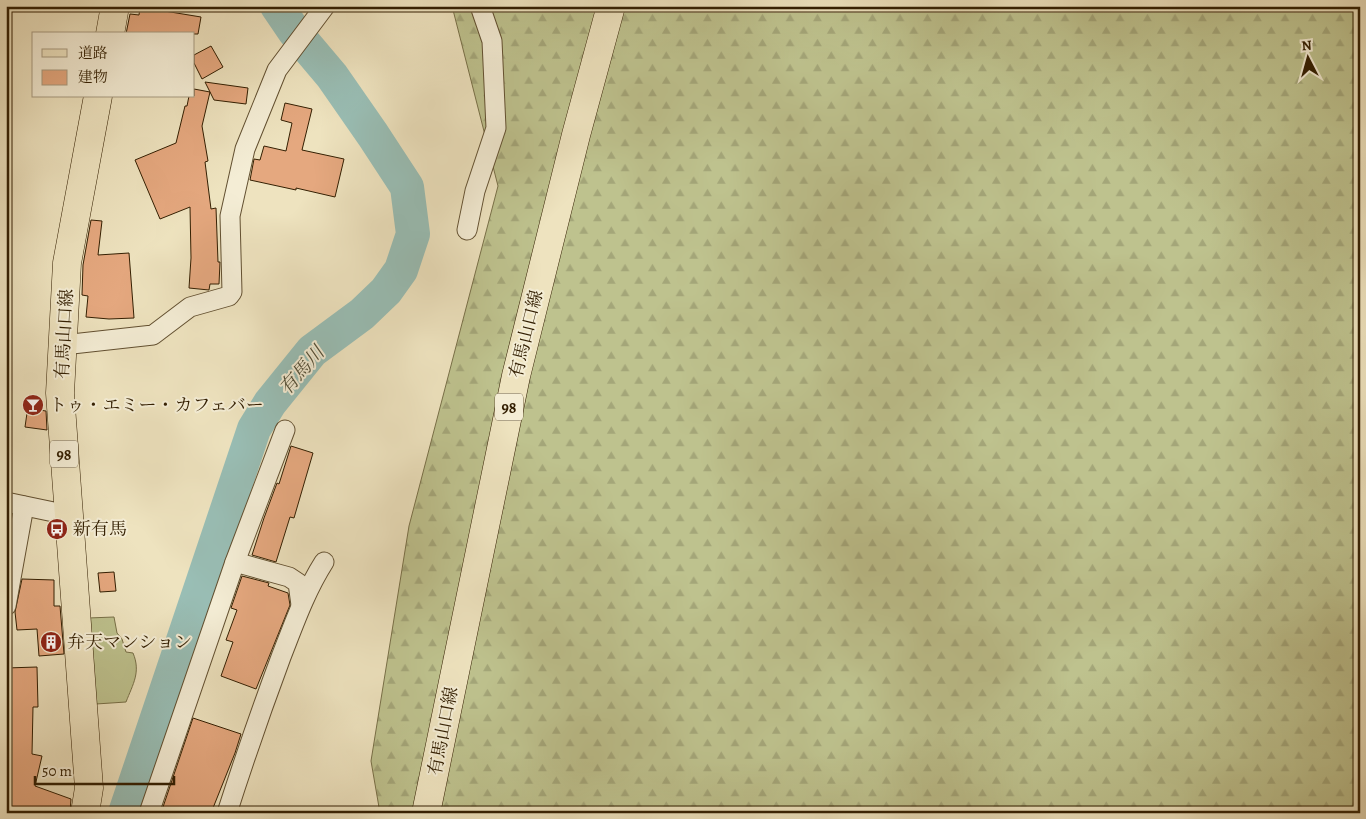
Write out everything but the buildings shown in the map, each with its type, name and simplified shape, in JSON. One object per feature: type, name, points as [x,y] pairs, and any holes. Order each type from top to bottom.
[{"type":"main road","points":[[110,32],[115,6]]},
{"type":"main road","name":"有馬山口線","points":[[426,813],[516,376],[576,135],[611,6]]},
{"type":"main road","name":"有馬山口線","points":[[85,813],[89,788],[60,393],[68,263],[98,98]]},
{"type":"street","points":[[62,345],[153,335],[190,307],[229,296],[232,292],[230,216],[245,149],[276,70],[325,6]]},
{"type":"street","points":[[468,230],[475,191],[496,128],[492,41],[480,6]]},
{"type":"street","points":[[149,813],[235,562],[285,430]]},
{"type":"street","points":[[6,606],[15,504],[68,515]]},
{"type":"street","points":[[235,562],[289,577],[298,583],[301,605]]},
{"type":"street","points":[[227,813],[258,719],[301,605],[324,562]]},
{"type":"green space","points":[[452,6],[1360,6],[1360,813],[380,813],[371,761],[409,526],[498,186]]},
{"type":"green space","points":[[114,617],[117,633],[122,639],[126,652],[133,653],[136,666],[135,678],[126,702],[96,704],[88,618]]},
{"type":"waterway","name":"有馬川","points":[[125,813],[254,429],[270,403],[312,351],[362,314],[386,291],[401,270],[413,234],[407,187],[332,76],[294,31],[277,6]]},
{"type":"place","name":"トゥ・エミー・カフェバー","points":[[33,405]]},
{"type":"place","name":"新有馬","points":[[57,529]]},
{"type":"place","name":"弁天マンション","points":[[51,642]]}]
